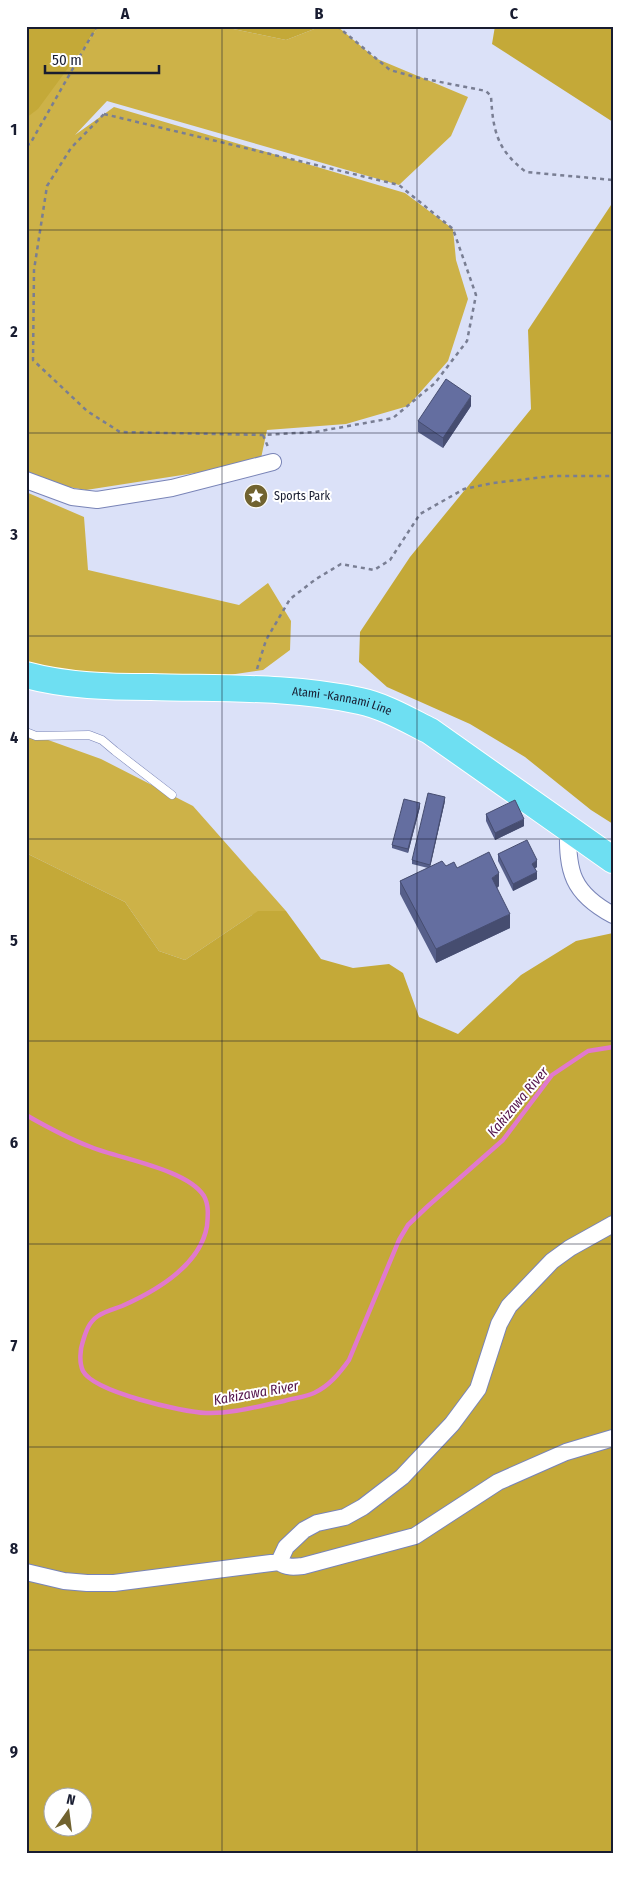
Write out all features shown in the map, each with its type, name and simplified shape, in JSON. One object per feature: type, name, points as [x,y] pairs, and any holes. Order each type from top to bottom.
[{"type":"main road","name":"Atami -Kannami Line","points":[[26,675],[51,682],[107,687],[251,689],[311,692],[362,701],[399,715],[430,730],[613,860]]},
{"type":"street","points":[[26,480],[72,497],[97,500],[172,488],[272,462]]},
{"type":"street","points":[[568,827],[567,853],[572,874],[582,894],[594,905],[613,915]]},
{"type":"street","points":[[279,1562],[286,1547],[304,1530],[317,1523],[345,1516],[357,1510],[374,1500],[402,1477],[452,1424],[478,1389],[499,1324],[509,1306],[552,1261],[570,1248],[613,1224]]},
{"type":"street","points":[[26,1572],[64,1581],[114,1583],[279,1562],[289,1566],[303,1566],[415,1536],[498,1482],[566,1452],[613,1438]]},
{"type":"lane","points":[[26,732],[36,736],[89,734],[102,740],[172,795]]},
{"type":"path","points":[[26,145],[30,144],[98,26]]},
{"type":"path","points":[[336,26],[390,70],[486,91],[491,96],[492,124],[500,143],[517,165],[526,172],[613,180]]},
{"type":"path","points":[[104,114],[399,185],[453,229],[476,295],[467,341],[435,383],[393,418],[315,432],[256,435],[120,432],[87,411],[32,360],[34,270],[47,186],[71,148],[104,114]]},
{"type":"path","points":[[251,689],[266,640],[290,600],[316,579],[341,564],[374,570],[390,560],[420,514],[464,489],[493,483],[554,476],[613,476]]},
{"type":"shaded area","points":[[26,26],[99,26],[38,109],[26,118]]},
{"type":"shaded area","points":[[99,26],[219,26],[286,40],[322,26],[337,26],[375,58],[468,97],[451,136],[399,185],[107,101],[75,135],[114,107],[405,193],[453,229],[456,260],[468,299],[448,361],[408,406],[346,424],[267,430],[260,463],[86,490],[40,482],[26,472],[26,101],[88,41]]},
{"type":"shaded area","points":[[219,26],[322,26],[286,40]]},
{"type":"shaded area","points":[[495,26],[613,26],[613,122],[492,44]]},
{"type":"shaded area","points":[[613,202],[613,824],[591,810],[525,757],[470,724],[387,687],[359,662],[360,632],[410,557],[531,409],[528,330]]},
{"type":"shaded area","points":[[26,492],[84,517],[88,570],[239,605],[268,583],[291,621],[290,650],[263,670],[208,678],[38,669],[26,664]]},
{"type":"shaded area","points":[[26,732],[101,759],[193,806],[286,911],[252,915],[185,960],[159,951],[125,902],[26,853]]},
{"type":"shaded area","points":[[26,853],[125,902],[159,951],[185,960],[258,911],[286,911],[321,959],[353,968],[389,964],[403,973],[419,1017],[458,1034],[521,975],[576,941],[613,933],[613,1854],[26,1854]]},
{"type":"building","points":[[446,379],[471,396],[443,438],[418,421]]},
{"type":"building","points":[[428,793],[445,797],[430,865],[412,860]]},
{"type":"building","points":[[404,799],[420,803],[408,849],[392,845]]},
{"type":"building","points":[[515,800],[524,819],[495,833],[486,814]]},
{"type":"building","points":[[527,840],[537,860],[532,864],[537,872],[513,884],[498,854]]},
{"type":"building","points":[[489,852],[499,873],[492,878],[510,914],[436,949],[400,881],[442,861],[446,866],[454,862],[457,868]]},
{"type":"waterway","name":"Kakizawa River","points":[[26,1115],[58,1133],[83,1144],[168,1172],[183,1179],[204,1196],[208,1214],[207,1226],[203,1240],[196,1253],[186,1265],[162,1285],[135,1300],[95,1318],[85,1334],[80,1360],[83,1371],[90,1379],[120,1393],[159,1405],[194,1412],[226,1412],[307,1396],[324,1387],[333,1379],[349,1360],[399,1240],[408,1225],[503,1140],[552,1075],[588,1051],[613,1047]]},
{"type":"place","name":"Sports Park","points":[[256,496]]}]
